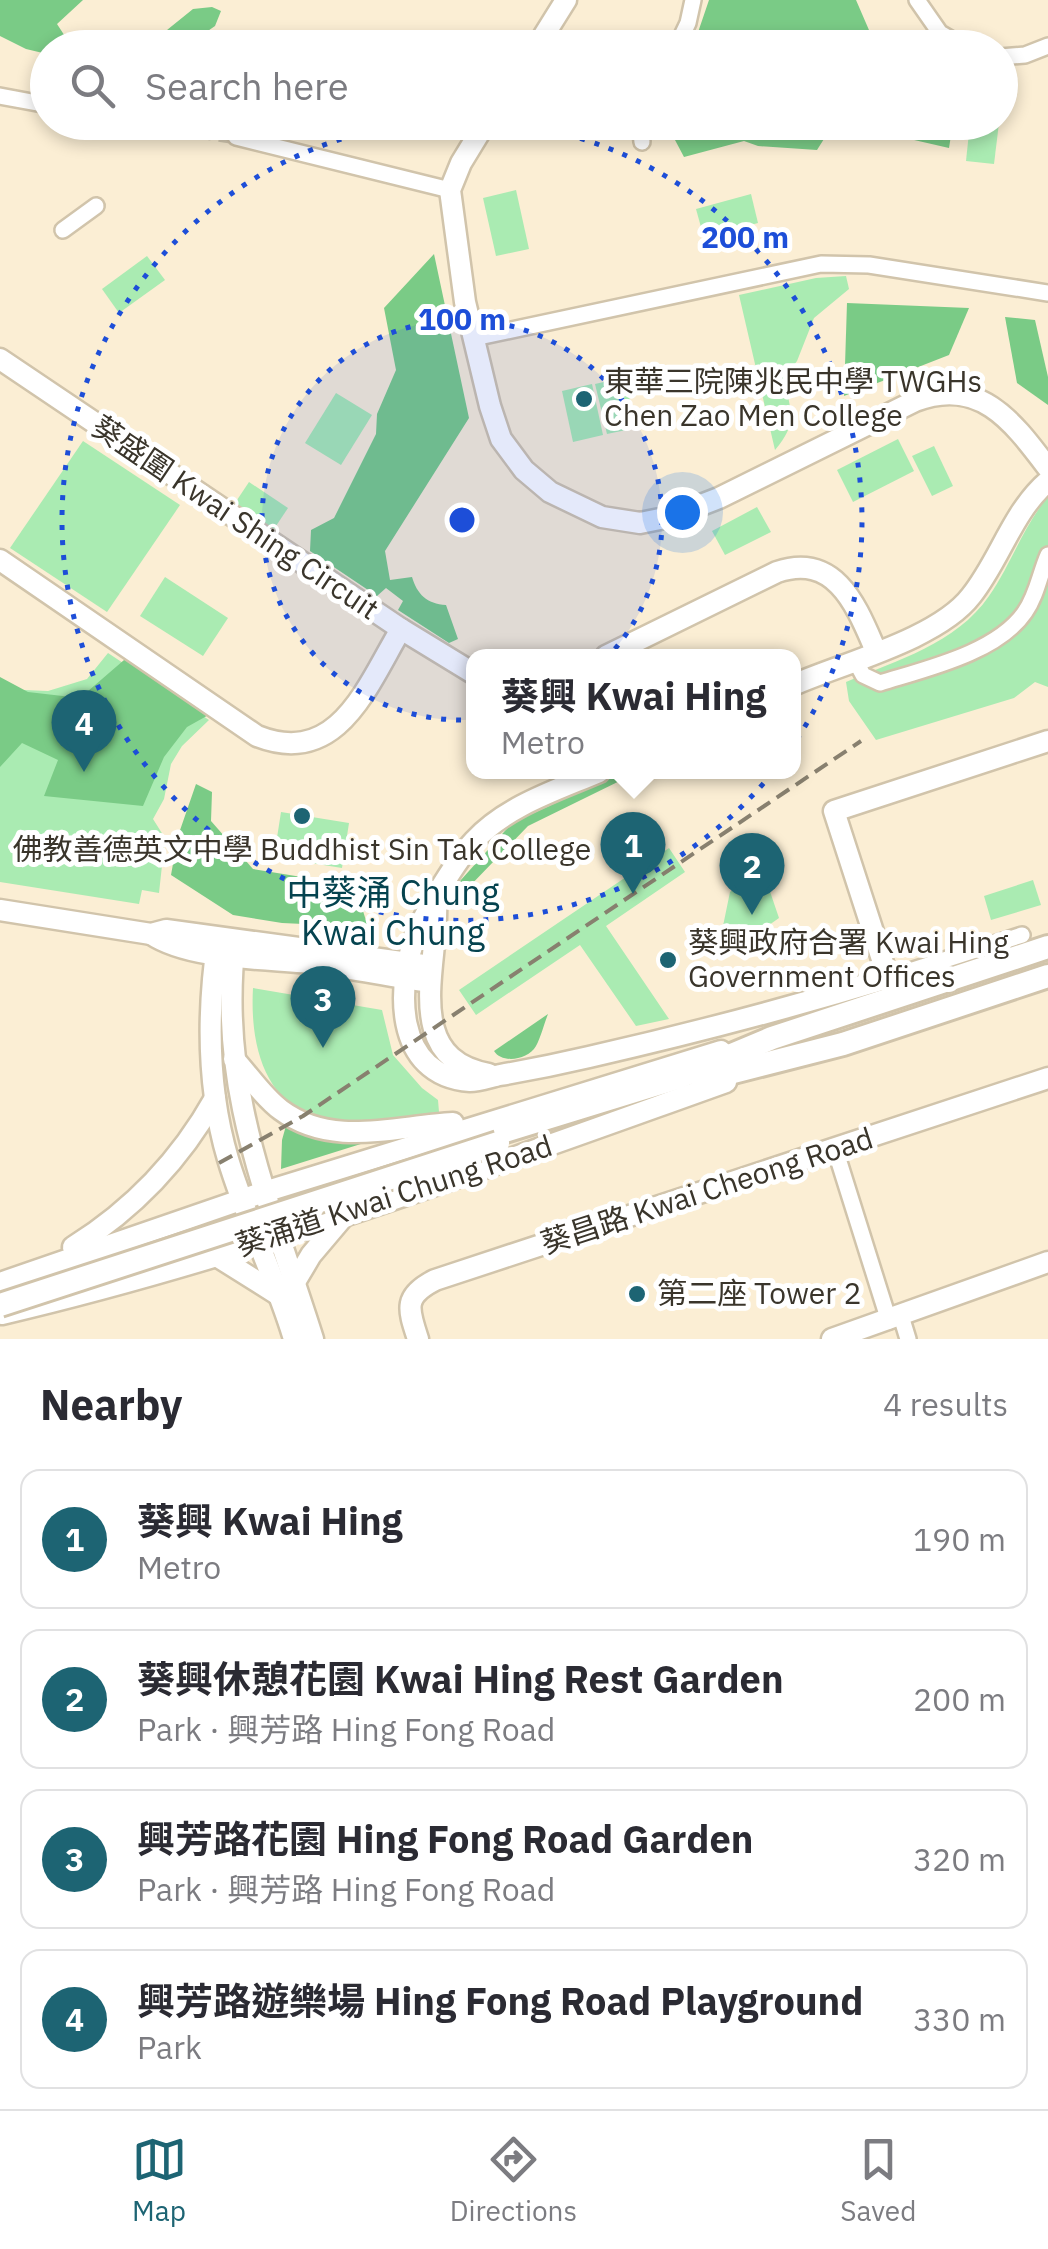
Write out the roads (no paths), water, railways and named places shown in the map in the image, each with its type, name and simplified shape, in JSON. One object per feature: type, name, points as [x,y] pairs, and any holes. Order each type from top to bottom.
[{"type":"main road","name":"葵涌道 Kwai Chung Road","points":[[0,1296],[493,1133],[677,1078],[772,1038],[1048,947]]},
{"type":"main road","name":"葵涌道 Kwai Chung Road","points":[[0,1304],[493,1133],[783,1060],[1048,976]]},
{"type":"street","points":[[547,30],[566,0]]},
{"type":"street","points":[[685,30],[692,0]]},
{"type":"street","points":[[917,0],[938,30]]},
{"type":"street","points":[[1018,55],[1048,46]]},
{"type":"street","points":[[0,96],[30,101]]},
{"type":"street","points":[[248,140],[450,190]]},
{"type":"street","points":[[475,140],[450,190],[474,338],[496,424],[507,450],[535,482],[564,500],[602,517],[640,523],[683,512],[928,396],[944,393],[974,397],[1048,446]]},
{"type":"street","points":[[63,230],[96,206]]},
{"type":"street","points":[[474,338],[822,264],[869,265],[1048,293]]},
{"type":"street","name":"葵盛圍 Kwai Shing Circuit","points":[[0,358],[400,629],[466,669]]},
{"type":"street","points":[[1009,419],[1048,468]]},
{"type":"street","points":[[801,682],[925,632],[970,598],[1027,495],[1030,468],[1026,451],[1009,419]]},
{"type":"street","points":[[1018,517],[1048,481]]},
{"type":"street","points":[[855,660],[863,675],[880,683],[973,652],[1010,629],[1024,614],[1048,555]]},
{"type":"street","points":[[0,560],[257,736],[278,744],[298,744],[326,736],[342,724],[400,629]]},
{"type":"street","points":[[620,649],[777,572],[804,567],[831,577],[845,590],[876,652]]},
{"type":"street","points":[[888,978],[834,811],[1048,740]]},
{"type":"street","points":[[583,779],[529,803],[472,842],[418,932],[407,971],[406,1031],[425,1063],[438,1072],[468,1081],[562,1064],[736,1022],[1022,935]]},
{"type":"street","points":[[436,902],[438,926],[428,1008],[437,1040],[464,1066],[498,1076]]},
{"type":"street","points":[[0,910],[151,934],[166,944],[225,947],[334,966],[430,974]]},
{"type":"street","points":[[225,947],[234,1058],[244,1123],[264,1192],[269,1238],[287,1289],[313,1339]]},
{"type":"street","points":[[225,947],[210,1041],[215,1098],[227,1156],[242,1200],[269,1238]]},
{"type":"street","points":[[234,1058],[282,1111],[317,1129],[353,1133],[493,1133]]},
{"type":"street","name":"葵涌道 Kwai Chung Road","points":[[0,1315],[83,1294],[476,1174],[783,1060]]},
{"type":"street","name":"葵昌路 Kwai Cheong Road","points":[[418,1339],[410,1304],[416,1292],[436,1280],[1048,1078]]},
{"type":"street","points":[[47,1264],[111,1222],[138,1198],[196,1132],[215,1098]]},
{"type":"street","name":"葵涌道 Kwai Chung Road","points":[[0,1283],[264,1192],[493,1133]]},
{"type":"street","points":[[835,1149],[895,1318],[908,1339]]},
{"type":"street","points":[[294,1339],[287,1289],[346,1214]]},
{"type":"street","points":[[214,1255],[287,1289]]},
{"type":"street","points":[[832,1339],[1048,1262]]},
{"type":"railway","points":[[219,1163],[303,1116],[861,741]]},
{"type":"place","name":"東華三院陳兆民中學 TWGHs Chen Zao Men College","points":[[584,399]]},
{"type":"place","name":"興芳路遊樂場 Hing Fong Road Playground","points":[[84,772]]},
{"type":"place","name":"佛教善德英文中學 Buddhist Sin Tak College","points":[[302,816]]},
{"type":"place","name":"葵興 Kwai Hing","points":[[633,894]]},
{"type":"place","name":"葵興休憩花園 Kwai Hing Rest Garden","points":[[752,915]]},
{"type":"place","name":"葵興政府合署 Kwai Hing Government Offices","points":[[668,960]]},
{"type":"place","name":"興芳路花園 Hing Fong Road Garden","points":[[323,1048]]},
{"type":"place","name":"第二座 Tower 2","points":[[637,1294]]},
{"type":"district","name":"中葵涌 Chung Kwai Chung","points":[[393,913]]}]
